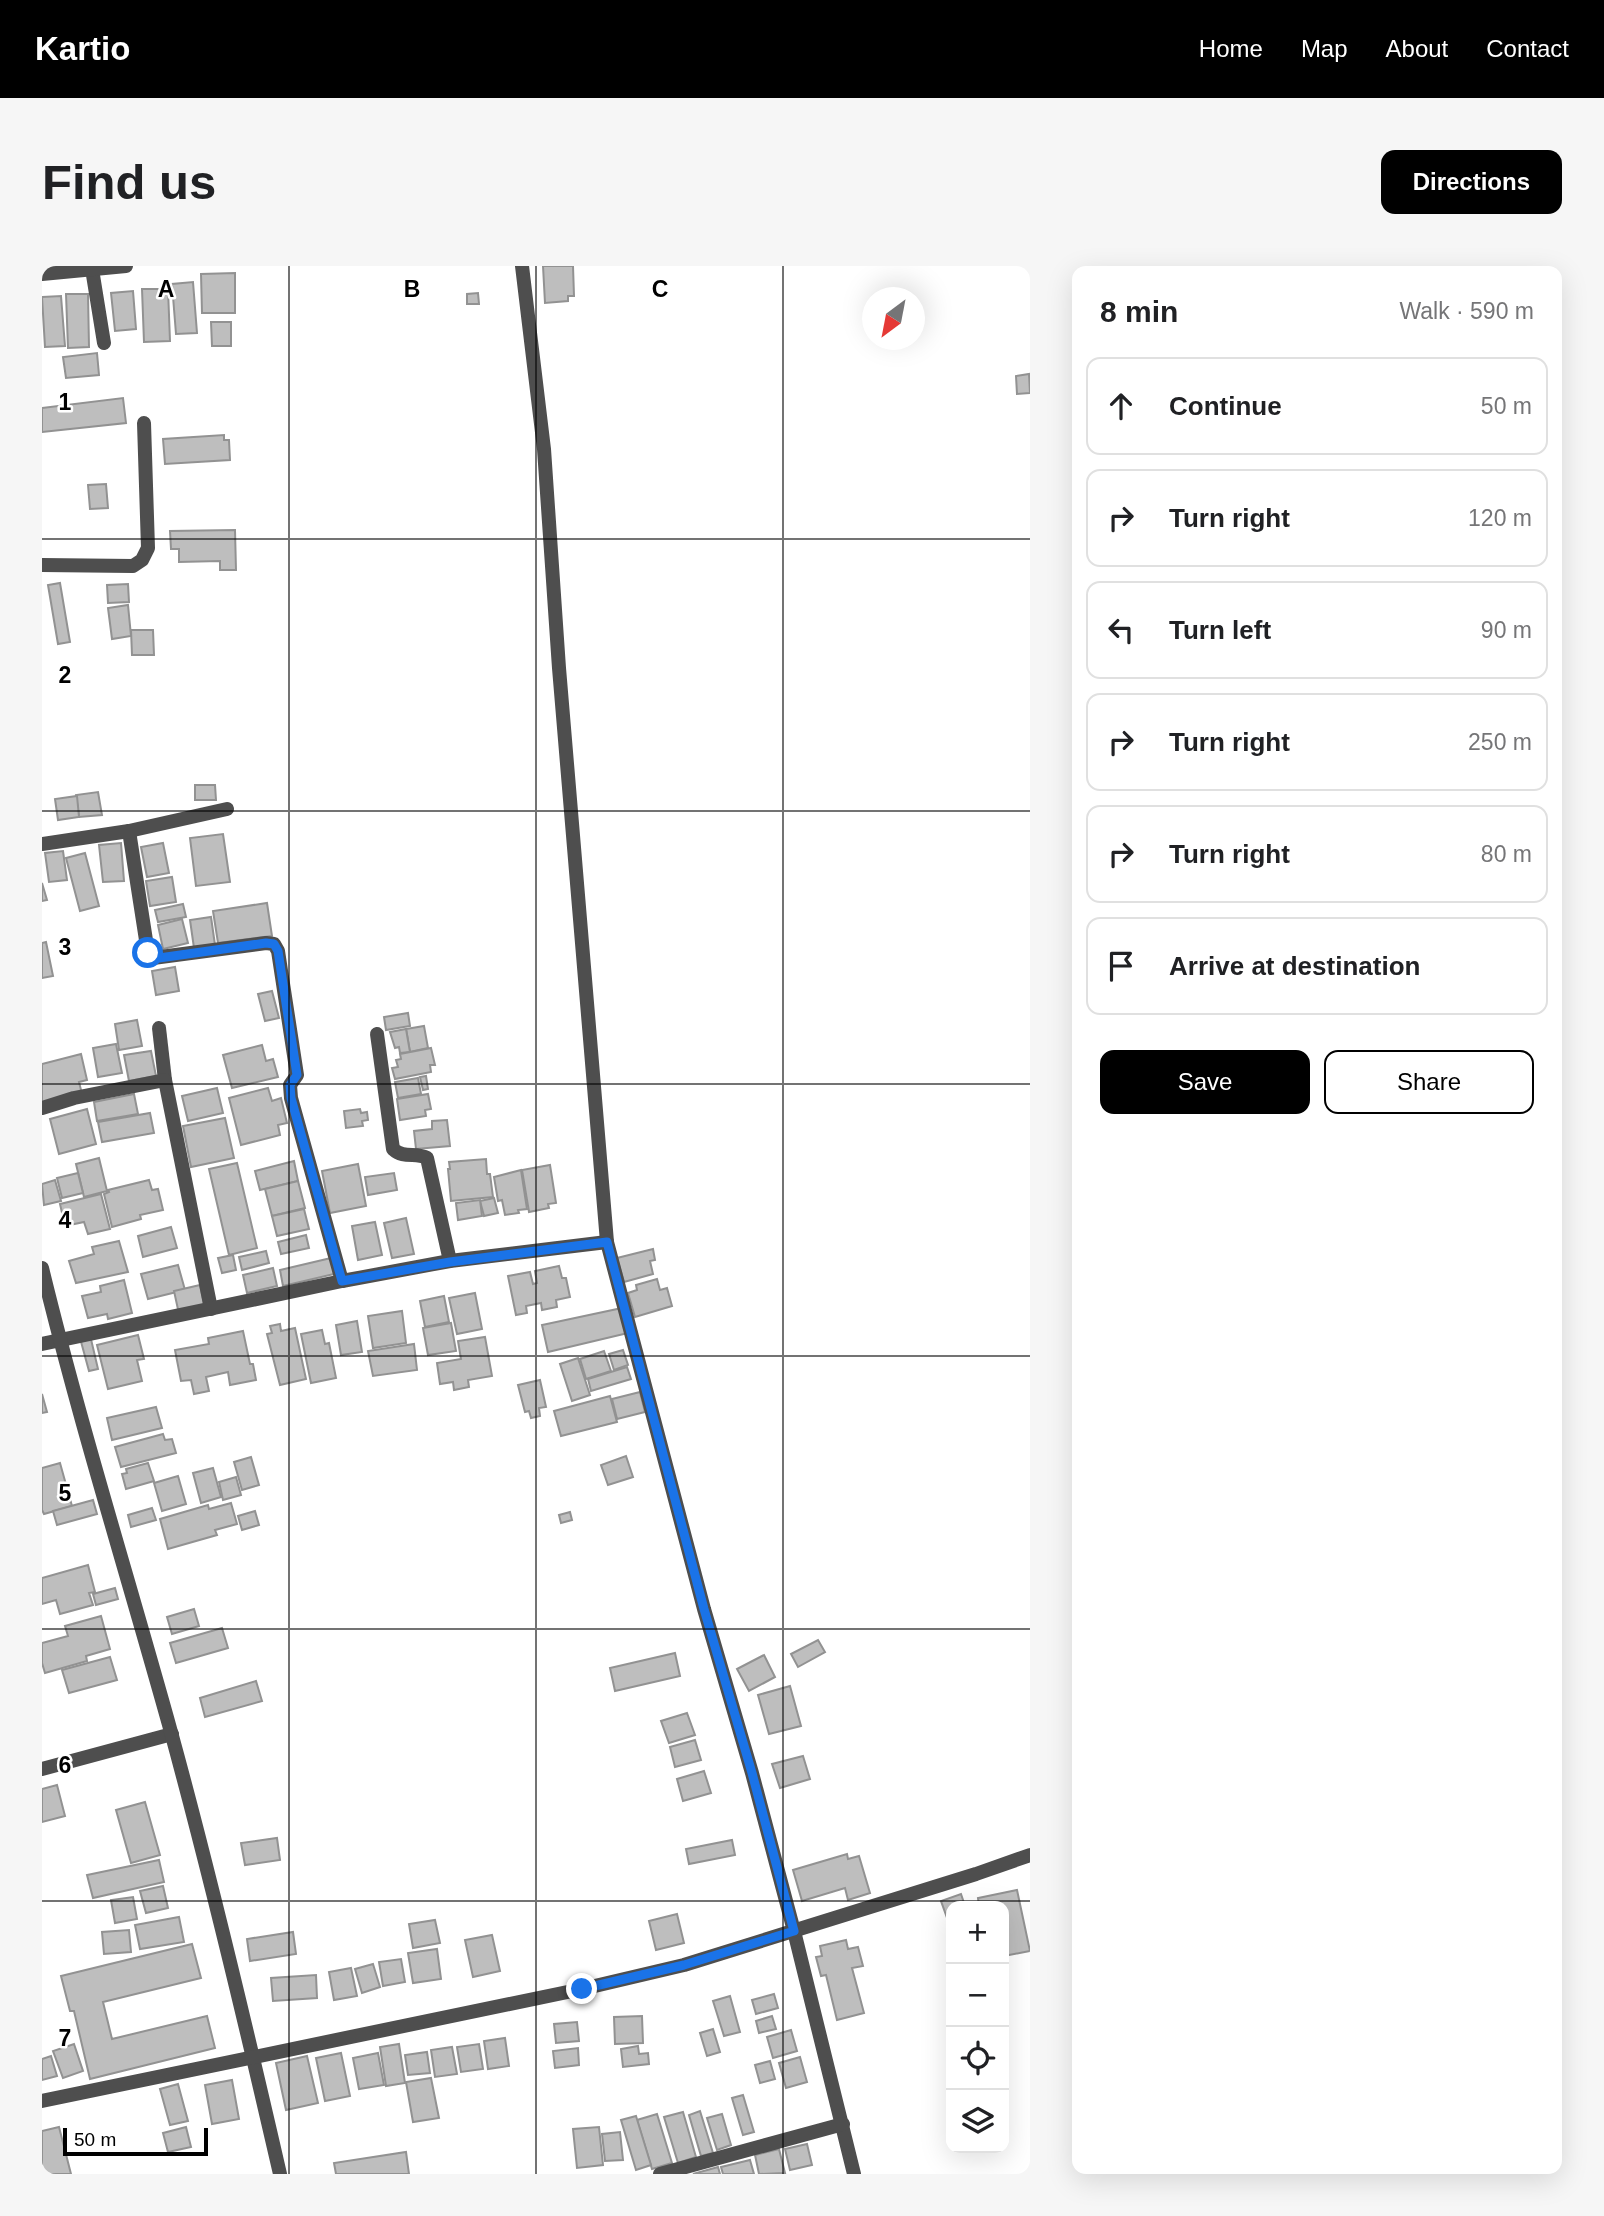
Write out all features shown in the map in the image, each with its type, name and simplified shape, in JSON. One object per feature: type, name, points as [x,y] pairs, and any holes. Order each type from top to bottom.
[{"type":"street","points":[[42,274],[126,266]]},
{"type":"street","points":[[522,266],[544,449],[561,695],[607,1242],[704,1609],[794,1931],[854,2174]]},
{"type":"street","points":[[92,269],[104,343]]},
{"type":"street","points":[[42,565],[133,566],[142,560],[148,548],[144,423]]},
{"type":"street","points":[[42,844],[129,831],[227,809]]},
{"type":"street","points":[[129,831],[148,953],[153,958],[266,943],[274,944],[278,951],[297,1075],[290,1085],[291,1098],[342,1281]]},
{"type":"street","points":[[159,1028],[165,1080],[211,1309]]},
{"type":"street","points":[[377,1034],[393,1149],[399,1154],[427,1158],[450,1262]]},
{"type":"street","points":[[42,1108],[74,1098],[165,1080]]},
{"type":"street","points":[[42,1344],[342,1281],[450,1262],[607,1242]]},
{"type":"street","points":[[42,1268],[60,1341],[172,1734],[280,2174]]},
{"type":"street","points":[[42,1769],[172,1734]]},
{"type":"street","points":[[42,2101],[582,1989],[684,1965],[1030,1855]]},
{"type":"street","points":[[660,2174],[843,2124]]},
{"type":"building","points":[[543,266],[573,266],[574,296],[568,296],[568,301],[545,303]]},
{"type":"building","points":[[235,273],[235,313],[202,313],[201,274]]},
{"type":"building","points":[[193,282],[197,333],[176,334],[172,284]]},
{"type":"building","points":[[142,289],[168,289],[170,341],[144,342]]},
{"type":"building","points":[[133,291],[136,329],[115,331],[111,293]]},
{"type":"building","points":[[478,293],[479,304],[467,304],[467,294]]},
{"type":"building","points":[[66,294],[88,294],[89,347],[68,348]]},
{"type":"building","points":[[61,296],[65,346],[45,347],[42,297]]},
{"type":"building","points":[[211,322],[231,322],[231,346],[212,346]]},
{"type":"building","points":[[97,353],[99,375],[66,378],[63,357]]},
{"type":"building","points":[[1029,374],[1030,393],[1017,394],[1016,376]]},
{"type":"building","points":[[123,398],[126,423],[42,432],[42,408]]},
{"type":"building","points":[[224,435],[224,440],[229,440],[230,460],[165,464],[163,439]]},
{"type":"building","points":[[106,484],[108,508],[90,509],[88,485]]},
{"type":"building","points":[[235,530],[236,570],[220,570],[220,561],[179,562],[179,549],[171,549],[170,531]]},
{"type":"building","points":[[60,583],[70,642],[58,644],[48,585]]},
{"type":"building","points":[[128,584],[129,602],[108,603],[107,585]]},
{"type":"building","points":[[128,605],[131,636],[112,639],[108,608]]},
{"type":"building","points":[[131,630],[153,630],[154,655],[132,655]]},
{"type":"building","points":[[195,785],[215,785],[216,800],[195,800]]},
{"type":"building","points":[[98,792],[102,815],[79,817],[76,795]]},
{"type":"building","points":[[77,796],[79,817],[58,820],[55,799]]},
{"type":"building","points":[[223,834],[230,882],[196,886],[190,838]]},
{"type":"building","points":[[121,843],[124,881],[103,882],[99,845]]},
{"type":"building","points":[[163,843],[169,873],[147,877],[141,847]]},
{"type":"building","points":[[63,851],[67,880],[49,882],[45,853]]},
{"type":"building","points":[[85,853],[99,906],[80,911],[66,858]]},
{"type":"building","points":[[172,877],[176,902],[150,906],[146,881]]},
{"type":"building","points":[[42,883],[47,900],[42,901]]},
{"type":"building","points":[[267,903],[272,936],[218,943],[213,911]]},
{"type":"building","points":[[183,904],[186,917],[158,922],[155,910]]},
{"type":"building","points":[[211,917],[215,945],[194,948],[190,920]]},
{"type":"building","points":[[182,919],[188,943],[163,949],[158,925]]},
{"type":"building","points":[[46,942],[53,976],[42,978],[42,943]]},
{"type":"building","points":[[175,967],[179,991],[156,995],[152,971]]},
{"type":"building","points":[[272,991],[279,1018],[265,1021],[258,994]]},
{"type":"building","points":[[408,1013],[410,1026],[386,1030],[384,1017]]},
{"type":"building","points":[[137,1020],[142,1046],[119,1050],[115,1024]]},
{"type":"building","points":[[424,1026],[428,1048],[410,1052],[406,1029]]},
{"type":"building","points":[[406,1029],[410,1052],[400,1053],[399,1047],[395,1048],[390,1032]]},
{"type":"building","points":[[116,1044],[122,1073],[98,1077],[93,1048]]},
{"type":"building","points":[[262,1045],[266,1061],[273,1059],[278,1077],[232,1088],[223,1055]]},
{"type":"building","points":[[431,1048],[435,1065],[430,1065],[431,1072],[395,1079],[392,1068],[398,1067],[396,1060],[401,1059],[400,1054]]},
{"type":"building","points":[[151,1051],[156,1076],[129,1081],[124,1055]]},
{"type":"building","points":[[81,1054],[87,1080],[79,1082],[82,1094],[42,1104],[42,1064]]},
{"type":"building","points":[[426,1076],[428,1089],[423,1090],[420,1077]]},
{"type":"building","points":[[418,1078],[421,1094],[398,1098],[395,1082]]},
{"type":"building","points":[[217,1088],[223,1113],[188,1121],[182,1096]]},
{"type":"building","points":[[268,1088],[272,1101],[281,1098],[287,1123],[278,1125],[280,1135],[241,1145],[229,1098]]},
{"type":"building","points":[[134,1094],[138,1114],[97,1121],[94,1102]]},
{"type":"building","points":[[428,1094],[431,1109],[425,1110],[426,1116],[400,1120],[397,1099]]},
{"type":"building","points":[[87,1109],[96,1144],[59,1154],[50,1119]]},
{"type":"building","points":[[360,1109],[361,1113],[367,1112],[368,1120],[362,1121],[363,1126],[346,1128],[344,1111]]},
{"type":"building","points":[[150,1113],[154,1133],[102,1142],[98,1122]]},
{"type":"building","points":[[225,1118],[234,1158],[191,1167],[183,1126]]},
{"type":"building","points":[[447,1120],[450,1146],[416,1149],[414,1131],[432,1129],[432,1121]]},
{"type":"building","points":[[99,1158],[107,1191],[84,1197],[76,1164]]},
{"type":"building","points":[[486,1159],[493,1197],[451,1201],[449,1162]]},
{"type":"building","points":[[294,1161],[298,1181],[260,1190],[255,1171]]},
{"type":"building","points":[[237,1163],[257,1248],[229,1255],[209,1169]]},
{"type":"building","points":[[358,1164],[366,1206],[330,1213],[322,1171]]},
{"type":"building","points":[[550,1165],[556,1203],[548,1204],[549,1208],[529,1212],[522,1170]]},
{"type":"building","points":[[521,1170],[527,1209],[505,1215],[502,1200],[498,1201],[494,1177]]},
{"type":"building","points":[[78,1173],[83,1193],[62,1198],[57,1178]]},
{"type":"building","points":[[394,1173],[397,1190],[368,1195],[365,1177]]},
{"type":"building","points":[[55,1180],[61,1201],[44,1205],[42,1184]]},
{"type":"building","points":[[149,1180],[152,1190],[158,1189],[163,1210],[140,1215],[141,1219],[112,1227],[104,1194],[109,1192],[108,1190]]},
{"type":"building","points":[[298,1181],[305,1208],[272,1216],[265,1189]]},
{"type":"building","points":[[101,1194],[110,1229],[88,1234],[84,1222],[65,1226],[60,1204]]},
{"type":"building","points":[[494,1198],[498,1213],[484,1216],[480,1201]]},
{"type":"building","points":[[480,1200],[482,1216],[458,1220],[456,1203]]},
{"type":"building","points":[[304,1209],[309,1229],[277,1236],[272,1216]]},
{"type":"building","points":[[406,1218],[414,1254],[392,1258],[384,1223]]},
{"type":"building","points":[[375,1222],[382,1255],[358,1260],[352,1226]]},
{"type":"building","points":[[171,1227],[177,1248],[143,1257],[138,1236]]},
{"type":"building","points":[[306,1235],[309,1248],[281,1254],[278,1242]]},
{"type":"building","points":[[119,1241],[128,1272],[76,1283],[69,1261],[94,1254],[92,1247]]},
{"type":"building","points":[[653,1249],[655,1260],[650,1261],[653,1274],[624,1282],[617,1258]]},
{"type":"building","points":[[266,1251],[269,1263],[242,1270],[239,1257]]},
{"type":"building","points":[[233,1255],[236,1270],[222,1273],[218,1258]]},
{"type":"building","points":[[331,1258],[334,1274],[283,1286],[280,1270]]},
{"type":"building","points":[[178,1265],[185,1290],[148,1299],[141,1274]]},
{"type":"building","points":[[559,1266],[562,1278],[566,1278],[570,1297],[556,1300],[557,1307],[542,1310],[541,1303],[526,1306],[527,1313],[516,1315],[508,1276],[530,1272],[533,1284],[537,1283],[535,1271]]},
{"type":"building","points":[[273,1268],[277,1286],[247,1293],[243,1275]]},
{"type":"building","points":[[657,1279],[660,1290],[667,1288],[672,1306],[635,1317],[628,1293],[637,1290],[636,1285]]},
{"type":"building","points":[[124,1280],[132,1313],[108,1319],[107,1314],[88,1318],[82,1296],[101,1292],[100,1286]]},
{"type":"building","points":[[200,1285],[205,1308],[179,1314],[174,1291]]},
{"type":"building","points":[[475,1293],[482,1329],[457,1334],[449,1298]]},
{"type":"building","points":[[444,1296],[449,1322],[425,1327],[420,1301]]},
{"type":"building","points":[[622,1308],[628,1333],[548,1352],[542,1325]]},
{"type":"building","points":[[402,1311],[406,1343],[373,1348],[368,1316]]},
{"type":"building","points":[[357,1321],[362,1352],[341,1355],[336,1325]]},
{"type":"building","points":[[451,1323],[456,1351],[428,1355],[423,1328]]},
{"type":"building","points":[[280,1324],[281,1331],[295,1328],[306,1379],[280,1385],[267,1334],[272,1333],[270,1326]]},
{"type":"building","points":[[322,1330],[325,1344],[329,1343],[336,1378],[311,1383],[301,1334]]},
{"type":"building","points":[[243,1331],[256,1380],[230,1385],[228,1372],[206,1377],[209,1391],[194,1394],[191,1380],[181,1381],[175,1350],[209,1344],[208,1338]]},
{"type":"building","points":[[90,1335],[98,1369],[89,1371],[80,1338]]},
{"type":"building","points":[[138,1335],[144,1359],[137,1360],[142,1381],[108,1389],[97,1345]]},
{"type":"building","points":[[485,1337],[492,1376],[468,1380],[469,1387],[454,1390],[453,1382],[440,1384],[437,1363],[461,1359],[458,1341]]},
{"type":"building","points":[[414,1344],[417,1370],[373,1376],[368,1351]]},
{"type":"building","points":[[623,1350],[628,1365],[614,1370],[609,1354]]},
{"type":"building","points":[[604,1351],[611,1371],[586,1379],[580,1359]]},
{"type":"building","points":[[578,1358],[590,1395],[572,1401],[560,1364]]},
{"type":"building","points":[[627,1367],[631,1379],[591,1391],[588,1379]]},
{"type":"building","points":[[540,1380],[546,1407],[539,1408],[540,1416],[531,1418],[529,1411],[525,1412],[518,1385]]},
{"type":"building","points":[[640,1392],[645,1412],[617,1419],[612,1399]]},
{"type":"building","points":[[42,1394],[47,1412],[42,1413]]},
{"type":"building","points":[[610,1396],[617,1422],[561,1436],[554,1411]]},
{"type":"building","points":[[156,1407],[162,1428],[112,1440],[107,1418]]},
{"type":"building","points":[[163,1434],[165,1440],[172,1439],[176,1453],[121,1467],[115,1447]]},
{"type":"building","points":[[626,1456],[633,1477],[608,1485],[601,1465]]},
{"type":"building","points":[[251,1457],[259,1485],[242,1490],[234,1462]]},
{"type":"building","points":[[60,1463],[72,1506],[44,1514],[42,1468]]},
{"type":"building","points":[[148,1463],[154,1481],[126,1489],[122,1474],[127,1473],[126,1469]]},
{"type":"building","points":[[213,1468],[221,1497],[201,1503],[193,1473]]},
{"type":"building","points":[[178,1476],[186,1504],[162,1511],[154,1483]]},
{"type":"building","points":[[236,1477],[241,1495],[223,1500],[219,1482]]},
{"type":"building","points":[[93,1500],[97,1514],[57,1525],[53,1511]]},
{"type":"building","points":[[231,1503],[237,1524],[215,1530],[217,1535],[168,1549],[160,1519],[208,1505],[209,1509]]},
{"type":"building","points":[[152,1508],[156,1520],[131,1527],[128,1515]]},
{"type":"building","points":[[255,1511],[259,1525],[242,1530],[238,1516]]},
{"type":"building","points":[[570,1512],[572,1520],[561,1523],[559,1515]]},
{"type":"building","points":[[88,1565],[95,1592],[89,1593],[93,1605],[60,1614],[56,1600],[42,1604],[42,1578]]},
{"type":"building","points":[[115,1588],[118,1599],[96,1605],[93,1594]]},
{"type":"building","points":[[194,1609],[199,1626],[172,1634],[167,1617]]},
{"type":"building","points":[[101,1616],[110,1649],[86,1656],[87,1661],[45,1673],[42,1643],[68,1636],[65,1626]]},
{"type":"building","points":[[222,1628],[228,1648],[176,1663],[170,1643]]},
{"type":"building","points":[[818,1640],[825,1652],[798,1667],[791,1654]]},
{"type":"building","points":[[675,1653],[680,1676],[615,1691],[610,1668]]},
{"type":"building","points":[[764,1655],[775,1677],[749,1691],[737,1669]]},
{"type":"building","points":[[110,1657],[117,1680],[69,1693],[62,1670]]},
{"type":"building","points":[[256,1681],[262,1701],[205,1717],[200,1698]]},
{"type":"building","points":[[790,1686],[801,1726],[769,1734],[758,1695]]},
{"type":"building","points":[[687,1713],[695,1735],[669,1743],[661,1721]]},
{"type":"building","points":[[695,1740],[701,1760],[675,1767],[670,1747]]},
{"type":"building","points":[[803,1756],[810,1779],[780,1788],[772,1764]]},
{"type":"building","points":[[704,1771],[711,1793],[683,1801],[677,1779]]},
{"type":"building","points":[[57,1785],[65,1816],[42,1822],[42,1789]]},
{"type":"building","points":[[145,1802],[160,1855],[131,1863],[116,1810]]},
{"type":"building","points":[[277,1838],[280,1860],[245,1865],[241,1843]]},
{"type":"building","points":[[732,1840],[735,1855],[689,1864],[686,1849]]},
{"type":"building","points":[[847,1854],[848,1859],[859,1856],[870,1893],[848,1900],[845,1888],[802,1901],[793,1870]]},
{"type":"building","points":[[159,1860],[164,1882],[93,1898],[87,1875]]},
{"type":"building","points":[[163,1886],[168,1908],[146,1913],[140,1891]]},
{"type":"building","points":[[1017,1890],[1030,1951],[1009,1955],[1009,1901],[978,1901],[978,1898]]},
{"type":"building","points":[[961,1894],[963,1901],[946,1901],[946,1915],[941,1901]]},
{"type":"building","points":[[133,1897],[137,1919],[115,1923],[111,1900]]},
{"type":"building","points":[[677,1914],[684,1943],[656,1950],[649,1921]]},
{"type":"building","points":[[179,1917],[184,1942],[140,1949],[135,1925]]},
{"type":"building","points":[[435,1920],[440,1943],[413,1948],[409,1924]]},
{"type":"building","points":[[129,1930],[131,1952],[104,1954],[102,1932]]},
{"type":"building","points":[[293,1932],[296,1954],[250,1961],[247,1939]]},
{"type":"building","points":[[492,1935],[500,1971],[473,1977],[465,1940]]},
{"type":"building","points":[[846,1940],[848,1949],[858,1947],[863,1966],[852,1968],[864,2013],[837,2020],[826,1975],[821,1976],[816,1957],[822,1956],[820,1946]]},
{"type":"building","points":[[192,1944],[201,1978],[103,2002],[112,2039],[207,2016],[215,2048],[90,2079],[74,2011],[70,2011],[61,1976]]},
{"type":"building","points":[[437,1949],[441,1979],[413,1983],[408,1953]]},
{"type":"building","points":[[401,1959],[405,1982],[383,1986],[379,1962]]},
{"type":"building","points":[[373,1964],[380,1987],[362,1993],[355,1969]]},
{"type":"building","points":[[351,1968],[357,1996],[334,2000],[329,1972]]},
{"type":"building","points":[[316,1975],[317,1998],[273,2001],[271,1978]]},
{"type":"building","points":[[774,1994],[778,2008],[756,2014],[752,2000]]},
{"type":"building","points":[[730,1996],[740,2032],[724,2036],[713,2001]]},
{"type":"building","points":[[642,2016],[643,2043],[615,2044],[614,2017]]},
{"type":"building","points":[[772,2016],[776,2029],[759,2033],[756,2021]]},
{"type":"building","points":[[577,2022],[579,2041],[556,2043],[554,2024]]},
{"type":"building","points":[[713,2029],[720,2052],[707,2056],[700,2033]]},
{"type":"building","points":[[791,2030],[797,2051],[773,2058],[767,2037]]},
{"type":"building","points":[[505,2038],[509,2066],[488,2069],[484,2041]]},
{"type":"building","points":[[74,2044],[83,2071],[63,2078],[53,2051]]},
{"type":"building","points":[[399,2044],[405,2083],[386,2086],[380,2047]]},
{"type":"building","points":[[479,2044],[483,2069],[461,2072],[457,2047]]},
{"type":"building","points":[[638,2046],[639,2054],[648,2053],[649,2064],[623,2067],[621,2049]]},
{"type":"building","points":[[452,2047],[457,2074],[435,2077],[431,2050]]},
{"type":"building","points":[[578,2048],[579,2065],[555,2068],[553,2051]]},
{"type":"building","points":[[427,2052],[430,2073],[408,2075],[405,2055]]},
{"type":"building","points":[[341,2053],[350,2096],[325,2101],[316,2058]]},
{"type":"building","points":[[378,2053],[384,2085],[359,2089],[353,2058]]},
{"type":"building","points":[[51,2056],[57,2076],[42,2080],[42,2059]]},
{"type":"building","points":[[307,2056],[318,2103],[286,2110],[276,2063]]},
{"type":"building","points":[[800,2057],[807,2082],[786,2088],[779,2063]]},
{"type":"building","points":[[770,2061],[775,2079],[760,2083],[755,2065]]},
{"type":"building","points":[[431,2078],[439,2118],[413,2122],[406,2082]]},
{"type":"building","points":[[232,2080],[239,2119],[212,2124],[205,2085]]},
{"type":"building","points":[[178,2084],[188,2121],[170,2125],[160,2089]]},
{"type":"building","points":[[743,2095],[754,2132],[743,2135],[732,2098]]},
{"type":"building","points":[[700,2111],[713,2153],[701,2156],[689,2115]]},
{"type":"building","points":[[683,2112],[696,2157],[678,2163],[664,2117]]},
{"type":"building","points":[[657,2114],[672,2163],[652,2169],[637,2120]]},
{"type":"building","points":[[722,2114],[731,2145],[717,2150],[707,2118]]},
{"type":"building","points":[[636,2116],[651,2165],[636,2170],[621,2120]]},
{"type":"building","points":[[59,2127],[71,2174],[42,2174],[42,2131]]},
{"type":"building","points":[[186,2127],[191,2147],[168,2152],[163,2133]]},
{"type":"building","points":[[599,2127],[603,2165],[577,2168],[573,2129]]},
{"type":"building","points":[[620,2132],[623,2160],[605,2161],[602,2134]]},
{"type":"building","points":[[807,2144],[812,2165],[790,2170],[785,2149]]},
{"type":"building","points":[[779,2149],[785,2173],[759,2174],[755,2155]]},
{"type":"building","points":[[406,2152],[409,2174],[336,2174],[334,2163]]},
{"type":"building","points":[[750,2160],[754,2174],[723,2174],[721,2167]]},
{"type":"building","points":[[718,2167],[720,2174],[693,2174]]},
{"type":"route","points":[[148,953],[153,958],[159,958],[166,955],[274,944],[280,958],[297,1075],[289,1091],[342,1281],[450,1262],[607,1242],[704,1609],[794,1931],[684,1965],[582,1989]]}]
